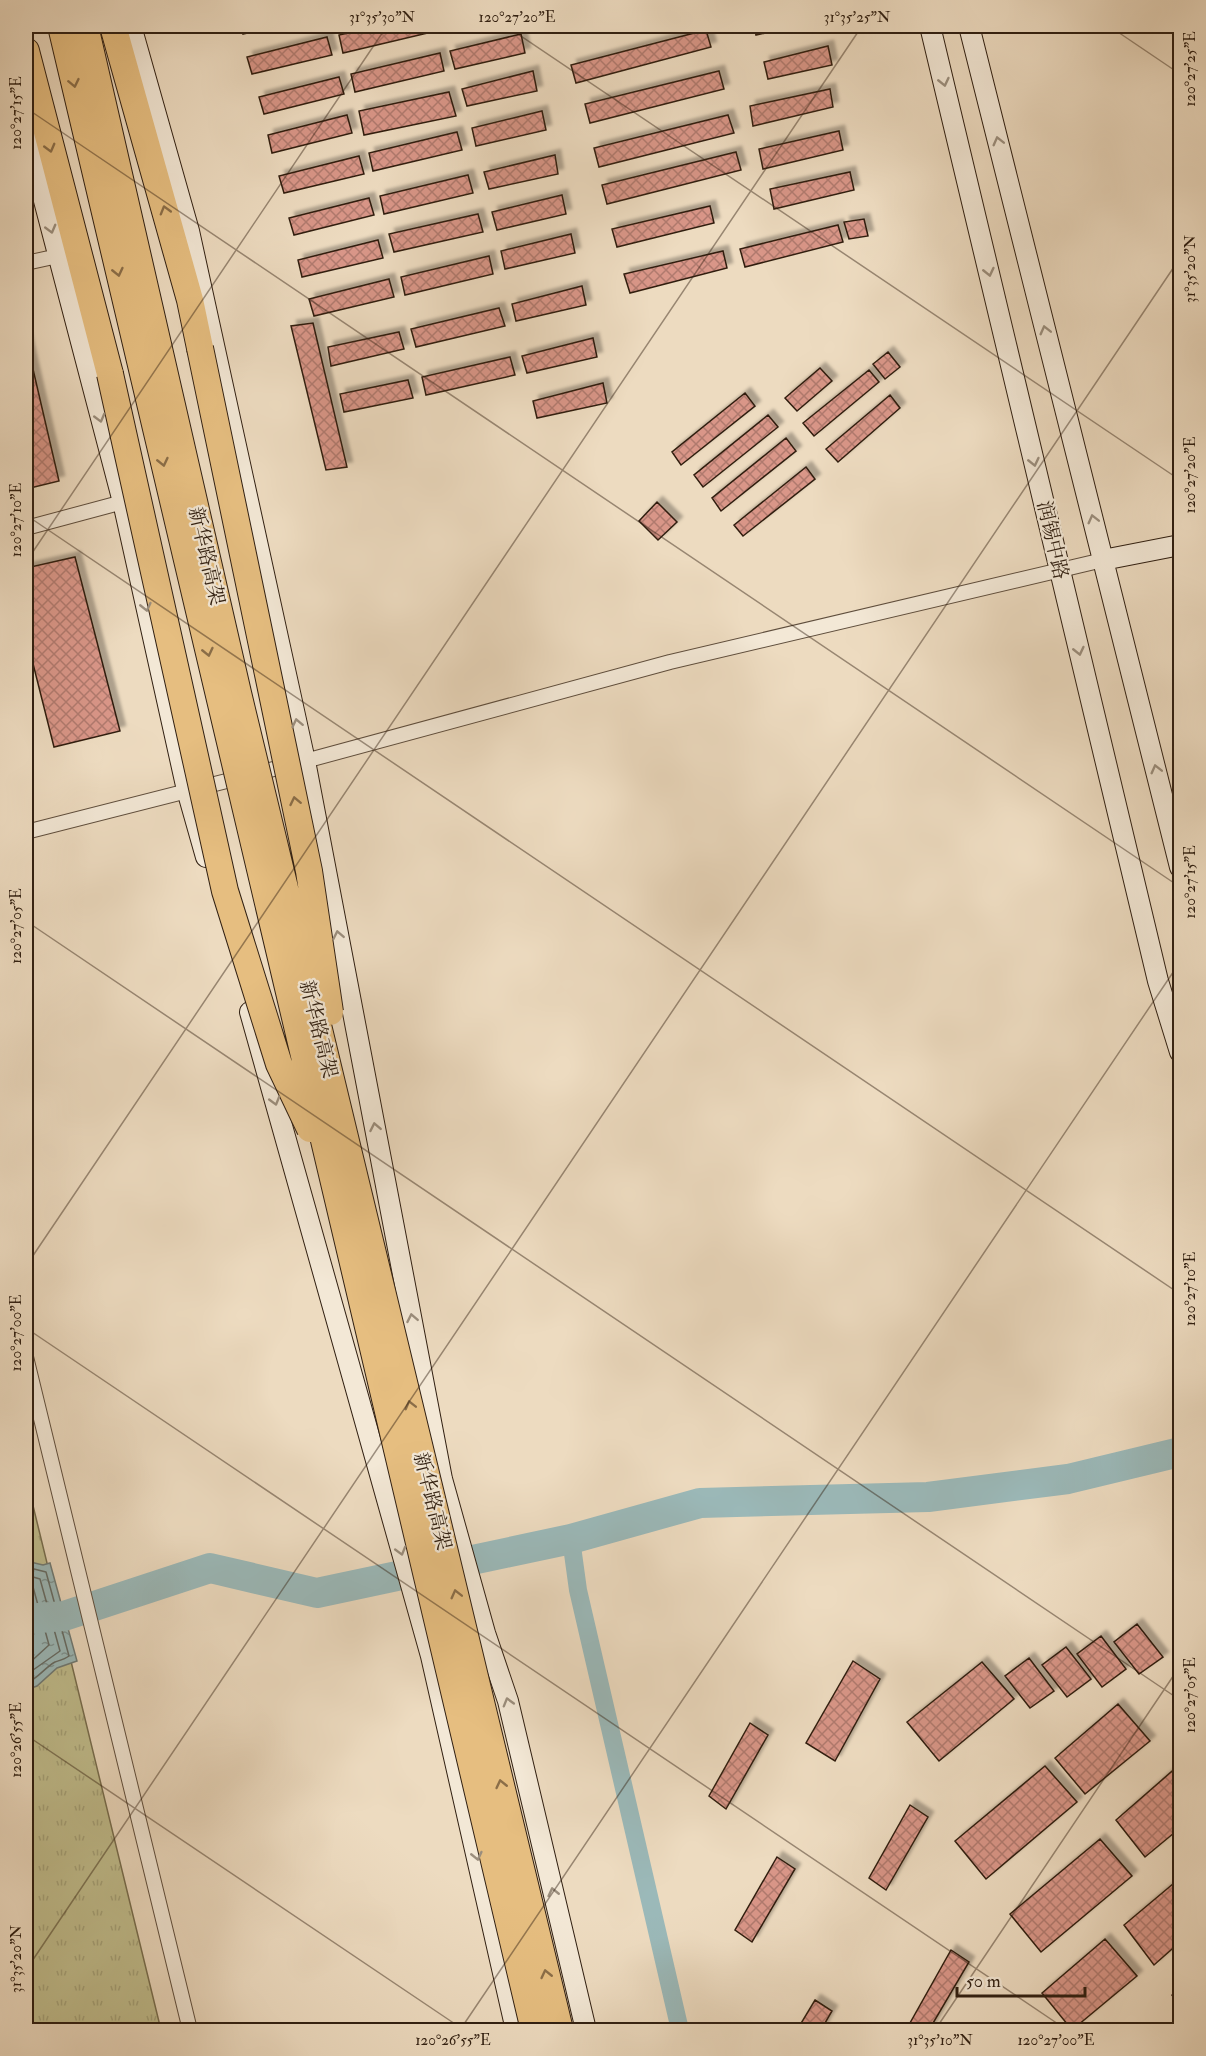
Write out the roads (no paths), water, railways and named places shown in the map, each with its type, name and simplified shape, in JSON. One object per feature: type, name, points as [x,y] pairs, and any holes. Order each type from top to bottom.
[{"type":"highway","name":"新华路高架","points":[[61,26],[342,1170],[560,2031]]},
{"type":"highway","name":"新华路高架","points":[[85,26],[238,693],[534,2031]]},
{"type":"highway","points":[[113,26],[190,300],[309,871],[342,1170]]},
{"type":"highway","points":[[26,51],[110,374],[225,891],[279,1064],[342,1170]]},
{"type":"main road","points":[[131,26],[189,231],[305,760],[442,1479],[485,1633],[508,1701],[586,2031]]},
{"type":"main road","name":"润锡中路","points":[[930,26],[1158,981],[1180,1053]]},
{"type":"main road","points":[[969,26],[1180,867]]},
{"type":"main road","points":[[26,132],[123,502],[187,790],[371,1436],[431,1656],[516,2031]]},
{"type":"main road","points":[[1103,560],[1180,545]]},
{"type":"street","points":[[26,263],[58,256]]},
{"type":"street","points":[[26,528],[123,502]]},
{"type":"street","points":[[26,832],[670,662],[1103,560]]},
{"type":"street","points":[[26,1357],[190,2031]]},
{"type":"water","points":[[26,1561],[43,1565],[50,1563],[77,1661],[57,1668],[37,1686],[26,1690]]},
{"type":"waterway","points":[[26,1619],[64,1616],[210,1568],[317,1593],[571,1539],[700,1503],[928,1497],[1068,1479],[1180,1452]]},
{"type":"waterway","points":[[571,1539],[578,1590],[680,2030]]}]
